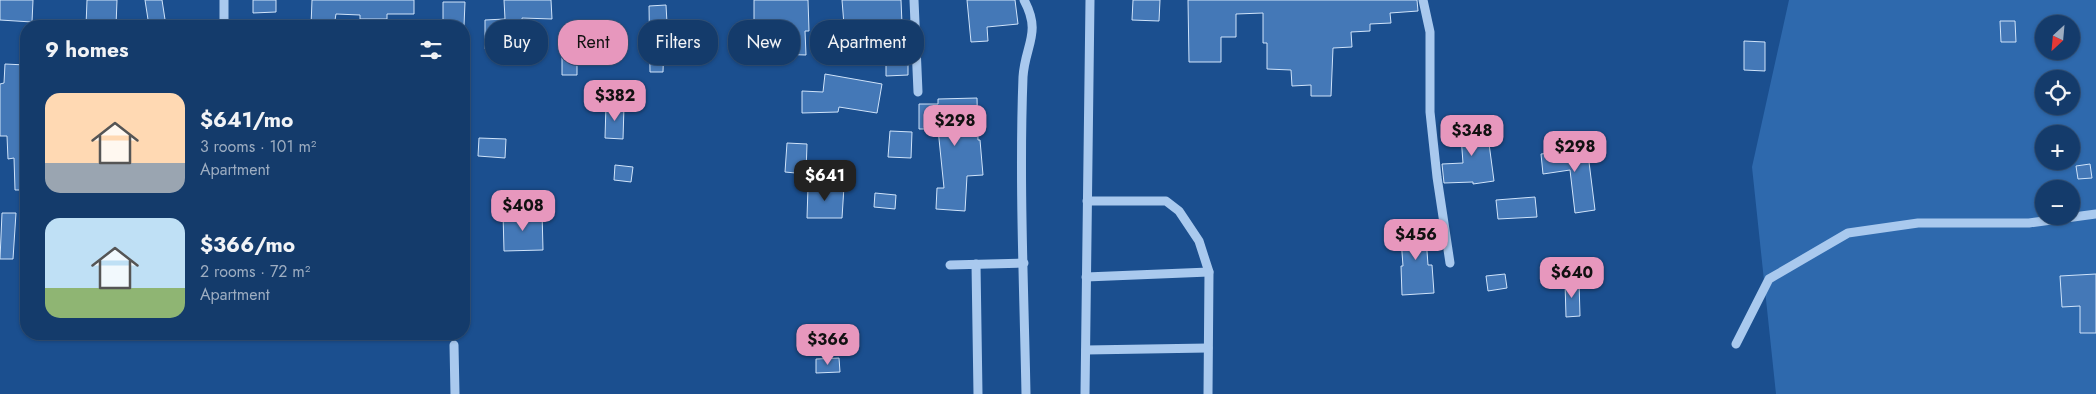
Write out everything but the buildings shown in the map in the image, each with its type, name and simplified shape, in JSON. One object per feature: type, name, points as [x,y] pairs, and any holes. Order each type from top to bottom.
[{"type":"street","points":[[224,0],[224,20]]},
{"type":"street","points":[[914,0],[918,92]]},
{"type":"street","points":[[1024,0],[1029,10],[1032,26],[1032,40],[1024,64],[1022,113],[1026,394]]},
{"type":"street","points":[[1085,394],[1090,0]]},
{"type":"street","points":[[1423,0],[1430,32],[1430,112],[1437,177],[1450,263]]},
{"type":"street","points":[[1087,201],[1166,201],[1179,211],[1199,242],[1209,272],[1208,394]]},
{"type":"street","points":[[1736,344],[1769,279],[1848,234],[1918,224],[2029,223],[2096,214]]},
{"type":"street","points":[[950,265],[1024,263]]},
{"type":"street","points":[[976,264],[978,394]]},
{"type":"street","points":[[1086,277],[1209,272]]},
{"type":"street","points":[[454,345],[455,394]]},
{"type":"street","points":[[1086,350],[1208,348]]},
{"type":"shaded area","points":[[1789,0],[2096,0],[2096,394],[1776,394],[1752,167]]}]
